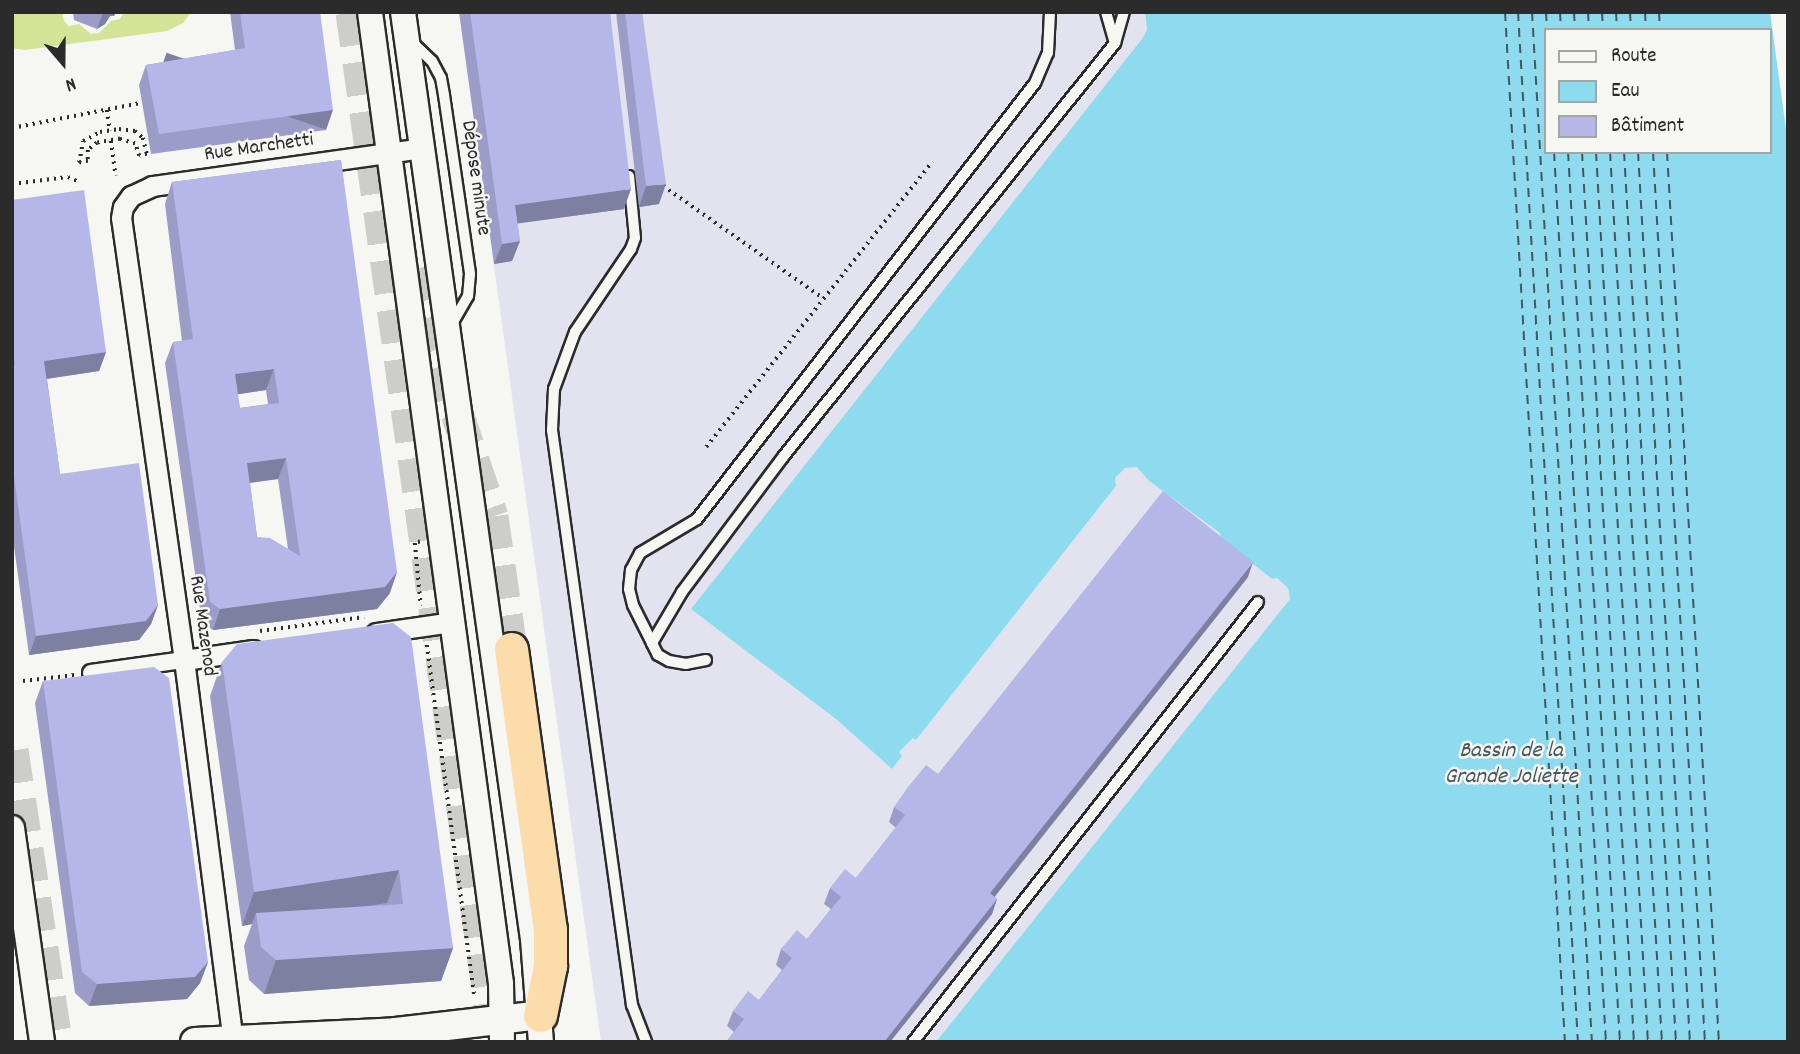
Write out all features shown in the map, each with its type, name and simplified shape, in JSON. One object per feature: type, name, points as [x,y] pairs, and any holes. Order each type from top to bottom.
[{"type":"highway","points":[[511,649],[550,929],[550,966],[541,1028]]},
{"type":"main road","points":[[195,1042],[396,1032],[501,1032],[541,1028]]},
{"type":"street","points":[[370,12],[501,984],[501,1032]]},
{"type":"street","points":[[403,12],[529,912],[541,1028]]},
{"type":"street","name":"Rue Marchetti","points":[[121,218],[126,201],[136,192],[152,186],[421,148]]},
{"type":"street","name":"Rue Mazenod","points":[[121,218],[184,660],[233,1040]]},
{"type":"street","points":[[362,635],[452,622]]},
{"type":"street","points":[[91,673],[267,648]]},
{"type":"street","points":[[12,828],[42,1042]]},
{"type":"lane","points":[[706,660],[686,664],[668,661],[658,655],[632,605],[629,589],[631,570],[640,552],[697,519],[1035,83],[1048,53],[1050,12]]},
{"type":"lane","points":[[1106,12],[1115,43]]},
{"type":"lane","points":[[652,643],[682,592],[783,457],[1115,43],[1124,12]]},
{"type":"lane","name":"Dépose minute","points":[[407,38],[432,61],[441,78],[470,274],[468,296],[447,331]]},
{"type":"lane","points":[[629,170],[635,237],[619,269],[575,332],[554,389],[552,430],[632,1005],[646,1042]]},
{"type":"lane","points":[[913,1042],[1258,601]]},
{"type":"path","points":[[12,128],[148,102]]},
{"type":"path","points":[[107,110],[110,131]]},
{"type":"path","points":[[110,131],[135,131],[143,138],[147,154],[139,156],[131,140],[111,141],[92,146],[88,150],[88,161],[79,163],[82,141],[91,135],[110,131]]},
{"type":"path","points":[[111,141],[116,176]]},
{"type":"path","points":[[706,447],[932,162]]},
{"type":"path","points":[[12,184],[68,177],[77,181]]},
{"type":"path","points":[[655,180],[822,298]]},
{"type":"path","points":[[415,543],[421,606]]},
{"type":"path","points":[[250,632],[373,615]]},
{"type":"path","points":[[425,637],[475,994]]},
{"type":"path","points":[[23,681],[91,673]]},
{"type":"shaded area","points":[[459,12],[1145,12],[1147,30],[836,719],[892,769],[899,752],[913,738],[916,740],[1116,486],[1115,479],[1124,468],[1137,467],[1220,533],[1221,539],[1272,579],[1277,578],[1288,588],[1290,599],[936,1042],[601,1042]]},
{"type":"green space","points":[[12,12],[62,12],[64,21],[69,26],[79,24],[91,34],[99,33],[111,21],[120,19],[124,12],[191,12],[183,23],[167,31],[25,50],[12,48]]},
{"type":"water","name":"Bassin de la Grande Joliette","points":[[1145,12],[1770,12],[1788,144],[1788,1042],[936,1042],[1290,599],[1288,588],[1277,578],[1272,579],[1221,539],[1220,533],[1148,480],[1137,467],[1125,468],[1115,478],[1116,486],[916,740],[913,738],[899,752],[902,756],[892,769],[836,719],[691,609],[1147,30]]},
{"type":"building","points":[[240,12],[320,12],[333,110],[159,134],[146,65],[245,48]]},
{"type":"building","points":[[470,12],[610,12],[631,189],[515,205],[520,241],[502,244]]},
{"type":"building","points":[[625,12],[642,12],[666,184],[646,186]]},
{"type":"building","points":[[341,160],[397,572],[385,587],[220,609],[210,602],[173,342],[193,339],[172,182]],"holes":[[[274,369],[279,403],[240,408],[235,374]],[[286,458],[300,556],[270,538],[257,537],[247,463]]]},
{"type":"building","points":[[84,190],[106,352],[44,361],[60,474],[139,463],[158,605],[146,621],[36,636],[12,462],[12,365],[15,365],[12,348],[12,200]]},
{"type":"building","points":[[1163,491],[1253,562],[990,893],[997,899],[884,1042],[726,1042],[744,1019],[733,1011],[748,991],[759,1000],[792,958],[781,949],[797,930],[807,939],[841,897],[830,888],[845,869],[856,878],[905,815],[894,807],[908,787],[926,765],[938,774]]},
{"type":"building","points":[[393,623],[411,637],[453,948],[276,960],[261,947],[256,913],[403,904],[399,870],[254,892],[222,662],[237,644]]},
{"type":"building","points":[[154,667],[169,678],[208,962],[195,977],[97,984],[82,972],[43,681]]},
{"type":"ferry route","points":[[1505,12],[1565,1042]]},
{"type":"ferry route","points":[[1518,12],[1578,1042]]},
{"type":"ferry route","points":[[1532,12],[1592,1042]]},
{"type":"ferry route","points":[[1546,12],[1547,28]]},
{"type":"ferry route","points":[[1560,12],[1561,28]]},
{"type":"ferry route","points":[[1574,12],[1575,28]]},
{"type":"ferry route","points":[[1588,12],[1589,28]]},
{"type":"ferry route","points":[[1602,12],[1603,28]]},
{"type":"ferry route","points":[[1616,12],[1617,28]]},
{"type":"ferry route","points":[[1630,12],[1631,28]]},
{"type":"ferry route","points":[[1645,12],[1646,28]]},
{"type":"ferry route","points":[[1659,12],[1660,28]]},
{"type":"ferry route","points":[[1554,154],[1606,1042]]},
{"type":"ferry route","points":[[1568,154],[1620,1042]]},
{"type":"ferry route","points":[[1582,154],[1634,1042]]},
{"type":"ferry route","points":[[1596,154],[1648,1042]]},
{"type":"ferry route","points":[[1610,154],[1662,1042]]},
{"type":"ferry route","points":[[1624,154],[1676,1042]]},
{"type":"ferry route","points":[[1638,154],[1690,1042]]},
{"type":"ferry route","points":[[1653,154],[1705,1042]]},
{"type":"ferry route","points":[[1667,154],[1719,1042]]},
{"type":"tunnel","points":[[352,12],[495,1039]]},
{"type":"tunnel","points":[[409,271],[492,516],[511,649]]},
{"type":"tunnel","points":[[12,750],[56,1042]]}]
